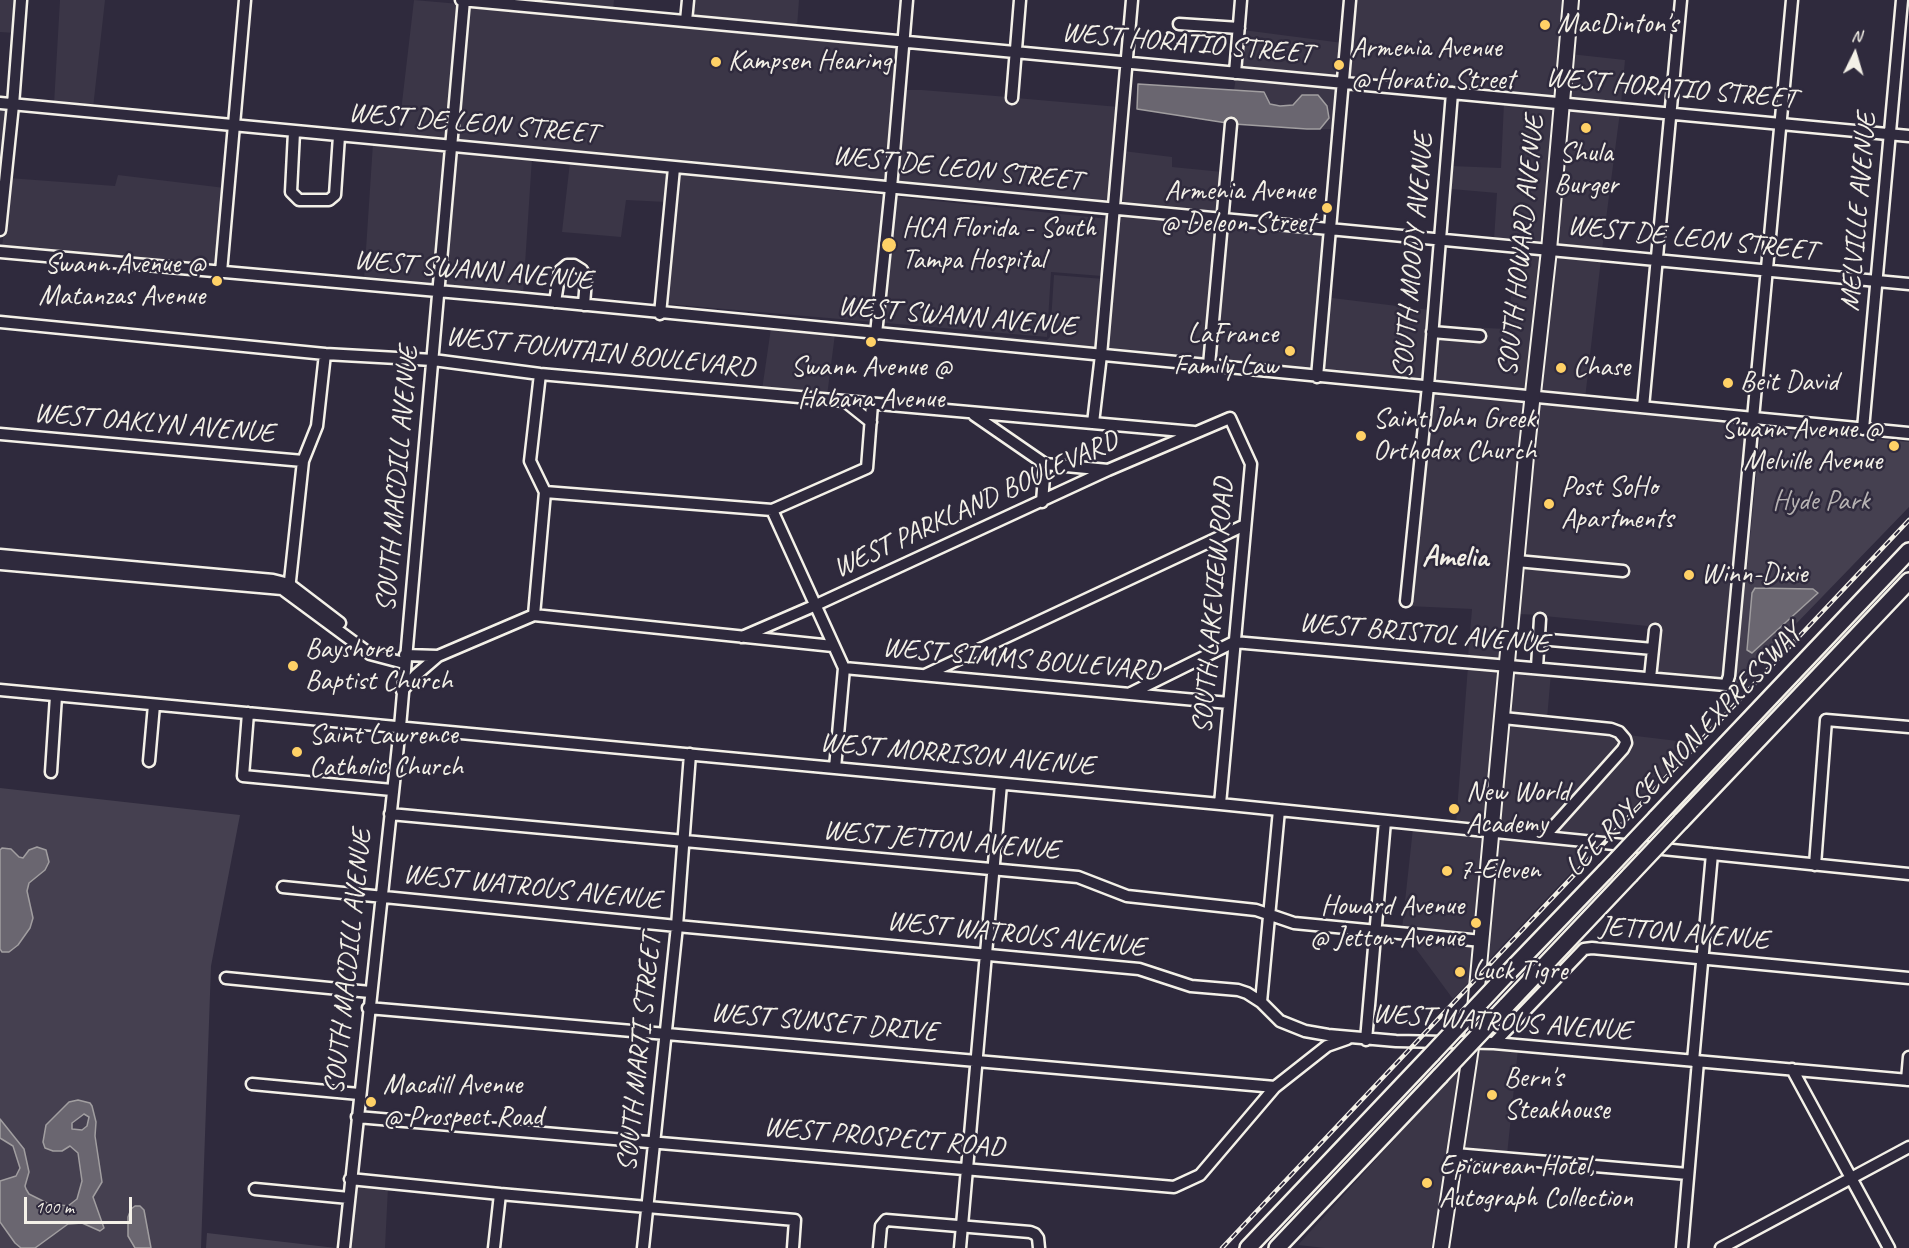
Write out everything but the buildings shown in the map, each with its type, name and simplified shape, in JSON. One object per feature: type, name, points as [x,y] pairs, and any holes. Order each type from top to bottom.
[{"type":"highway","name":"LEE ROY SELMON EXPRESSWAY","points":[[1248,1248],[1909,551]]},
{"type":"highway","name":"LEE ROY SELMON EXPRESSWAY","points":[[1277,1248],[1909,581]]},
{"type":"main road","name":"SOUTH HOWARD AVENUE","points":[[1441,1248],[1472,1041],[1571,0]]},
{"type":"street","points":[[0,230],[21,0]]},
{"type":"street","points":[[221,272],[245,0]]},
{"type":"street","name":"WEST HORATIO STREET","points":[[463,0],[1909,136]]},
{"type":"street","name":"SOUTH MACDILL AVENUE","points":[[344,1248],[368,1008],[400,728],[404,659],[433,360],[463,0]]},
{"type":"street","points":[[686,21],[688,0]]},
{"type":"street","points":[[876,334],[907,0]]},
{"type":"street","points":[[1012,98],[1020,0]]},
{"type":"street","points":[[1094,423],[1132,0]]},
{"type":"street","points":[[1235,73],[1241,0]]},
{"type":"street","points":[[1317,377],[1350,0]]},
{"type":"street","points":[[1643,408],[1681,0]]},
{"type":"street","points":[[1754,418],[1792,0]]},
{"type":"street","name":"MELVILLE AVENUE","points":[[1863,429],[1902,0]]},
{"type":"street","points":[[1179,24],[1239,28]]},
{"type":"street","name":"SOUTH MOODY AVENUE","points":[[1406,602],[1428,386],[1452,93]]},
{"type":"street","name":"WEST DE LEON STREET","points":[[0,103],[1909,284]]},
{"type":"street","points":[[1209,365],[1231,124]]},
{"type":"street","points":[[294,132],[291,192],[299,200],[329,200],[334,195],[339,136]]},
{"type":"street","points":[[660,314],[674,168]]},
{"type":"street","name":"WEST SWANN AVENUE","points":[[0,252],[439,291],[1909,433]]},
{"type":"street","points":[[555,302],[560,271],[567,266],[574,265],[582,270],[586,279],[584,305]]},
{"type":"street","name":"WEST FOUNTAIN BOULEVARD","points":[[0,322],[326,354],[433,360],[540,374],[1194,432]]},
{"type":"street","points":[[1432,332],[1480,336]]},
{"type":"street","points":[[289,589],[303,461],[317,426],[326,354]]},
{"type":"street","points":[[534,615],[545,492],[530,461],[540,374]]},
{"type":"street","points":[[846,402],[871,422]]},
{"type":"street","points":[[545,492],[772,510],[867,468],[872,404]]},
{"type":"street","points":[[972,413],[1045,464],[1108,470]]},
{"type":"street","name":"WEST PARKLAND BOULEVARD","points":[[742,637],[1108,470],[1230,418]]},
{"type":"street","name":"SOUTH LAKEVIEW ROAD","points":[[1220,804],[1251,464],[1230,418]]},
{"type":"street","name":"WEST BRISTOL AVENUE","points":[[1234,642],[1726,685],[1729,676],[1754,418]]},
{"type":"street","name":"WEST OAKLYN AVENUE","points":[[0,434],[303,461]]},
{"type":"street","points":[[1042,502],[1045,464]]},
{"type":"street","points":[[772,510],[844,668],[835,768]]},
{"type":"street","points":[[923,676],[1245,525]]},
{"type":"street","name":"WEST PARKLAND BOULEVARD","points":[[0,555],[266,579],[289,589],[386,658],[438,656],[534,615],[833,646]]},
{"type":"street","points":[[1517,561],[1623,571]]},
{"type":"street","name":"WEST PARKLAND BOULEVARD","points":[[0,564],[289,589]]},
{"type":"street","points":[[1537,667],[1540,619]]},
{"type":"street","points":[[1650,678],[1655,630]]},
{"type":"street","points":[[1539,639],[1653,649]]},
{"type":"street","points":[[1129,694],[1234,642]]},
{"type":"street","name":"WEST PARKLAND BOULEVARD","points":[[402,691],[438,656]]},
{"type":"street","name":"WEST SIMMS BOULEVARD","points":[[844,668],[1229,703]]},
{"type":"street","name":"WEST MORRISON AVENUE","points":[[0,690],[1220,804],[1909,874]]},
{"type":"street","points":[[51,772],[56,696]]},
{"type":"street","points":[[149,761],[154,705]]},
{"type":"street","points":[[248,713],[243,776],[392,790]]},
{"type":"street","points":[[1503,718],[1611,729],[1625,739],[1626,743],[1623,748],[1544,837]]},
{"type":"street","points":[[1815,865],[1826,720],[1909,727]]},
{"type":"street","name":"SOUTH MARTI STREET","points":[[643,1248],[677,926],[690,754]]},
{"type":"street","points":[[960,1248],[1001,784]]},
{"type":"street","points":[[1261,1002],[1279,810]]},
{"type":"street","name":"WEST JETTON AVENUE","points":[[390,814],[1078,877],[1127,897],[1256,910],[1294,923],[1482,941]]},
{"type":"street","points":[[1366,1040],[1385,820]]},
{"type":"street","points":[[1682,1248],[1712,854]]},
{"type":"street","name":"WEST WATROUS AVENUE","points":[[283,887],[1145,970],[1191,986],[1238,990],[1247,993],[1261,1002],[1280,1021],[1294,1027],[1328,1035],[1366,1040],[1472,1041],[1908,1080]]},
{"type":"street","name":"JETTON AVENUE","points":[[1494,1043],[1584,949],[1909,978]]},
{"type":"street","points":[[226,978],[370,992]]},
{"type":"street","name":"WEST SUNSET DRIVE","points":[[368,1008],[1275,1086]]},
{"type":"street","name":"WEST PROSPECT ROAD","points":[[357,1117],[1174,1187],[1200,1175],[1275,1086],[1327,1046],[1350,1037]]},
{"type":"street","points":[[1908,1080],[1909,1057]]},
{"type":"street","points":[[1792,1069],[1889,1248]]},
{"type":"street","points":[[252,1084],[359,1094]]},
{"type":"street","points":[[1720,1248],[1909,1147]]},
{"type":"street","points":[[1455,1154],[1688,1174]]},
{"type":"street","points":[[350,1179],[795,1220],[792,1248]]},
{"type":"street","points":[[255,1189],[348,1198]]},
{"type":"street","points":[[494,1248],[500,1194]]},
{"type":"street","points":[[879,1248],[881,1226],[886,1220],[1035,1234],[1039,1248]]},
{"type":"shaded area","points":[[0,0],[17,0],[15,33],[0,32]]},
{"type":"shaded area","points":[[60,0],[105,0],[93,108],[54,104]]},
{"type":"shaded area","points":[[414,0],[460,4],[448,142],[398,137]]},
{"type":"shaded area","points":[[500,0],[614,0],[613,10]]},
{"type":"shaded area","points":[[693,0],[799,0],[797,27],[691,17]]},
{"type":"shaded area","points":[[1354,0],[1567,0],[1559,98],[1347,79]]},
{"type":"shaded area","points":[[467,5],[899,45],[888,183],[455,143]]},
{"type":"shaded area","points":[[1243,30],[1343,43],[1340,78],[1239,69]]},
{"type":"shaded area","points":[[1570,54],[1625,60],[1621,104],[1566,99]]},
{"type":"shaded area","points":[[1236,77],[1339,87],[1336,129],[1320,129],[1329,117],[1293,105],[1270,104],[1264,92],[1234,90]]},
{"type":"shaded area","points":[[1138,84],[1264,92],[1270,104],[1280,106],[1293,105],[1302,95],[1318,95],[1327,106],[1329,118],[1320,129],[1307,129],[1234,124],[1235,120],[1228,119],[1227,123],[1137,109]]},
{"type":"shaded area","points":[[904,90],[1008,97],[1008,102],[1015,103],[1016,98],[1119,107],[1111,204],[895,184]]},
{"type":"shaded area","points":[[1504,102],[1558,107],[1545,245],[1494,240],[1497,193],[1451,189],[1451,166],[1501,168]]},
{"type":"shaded area","points":[[1566,107],[1620,112],[1602,250],[1553,246]]},
{"type":"shaded area","points":[[0,108],[9,108],[0,195]]},
{"type":"shaded area","points":[[373,143],[447,150],[436,287],[364,280]]},
{"type":"shaded area","points":[[455,151],[532,158],[523,295],[443,287]]},
{"type":"shaded area","points":[[1123,151],[1172,157],[1172,167],[1223,172],[1219,214],[1118,205]]},
{"type":"shaded area","points":[[570,162],[669,172],[666,202],[626,200],[621,237],[562,232]]},
{"type":"shaded area","name":"HCA Florida - South Tampa Hospital","points":[[679,174],[1108,219],[1102,276],[1051,272],[1047,337],[667,304]]},
{"type":"shaded area","points":[[118,175],[225,188],[218,267],[2,248],[9,178],[115,186]]},
{"type":"shaded area","points":[[1118,213],[1219,223],[1206,361],[1106,351]]},
{"type":"shaded area","points":[[1226,223],[1327,233],[1314,371],[1213,361]]},
{"type":"shaded area","points":[[1515,250],[1544,253],[1528,393],[1431,384],[1436,336],[1484,340],[1484,332],[1436,328],[1436,326],[1508,329]]},
{"type":"shaded area","points":[[1333,251],[1332,298],[1430,310],[1424,383],[1321,371]]},
{"type":"shaded area","points":[[1552,254],[1601,259],[1585,399],[1535,394]]},
{"type":"shaded area","points":[[1054,275],[1104,279],[1098,351],[880,330],[880,326],[1047,340],[1050,337]]},
{"type":"shaded area","points":[[771,328],[835,334],[827,396],[762,390]]},
{"type":"shaded area","points":[[1431,392],[1527,401],[1504,660],[1468,657],[1472,609],[1408,606]]},
{"type":"shaded area","points":[[1535,402],[1749,423],[1724,680],[1654,674],[1658,627],[1516,614],[1520,566],[1626,575],[1626,567],[1521,558]]},
{"type":"shaded area","points":[[1755,588],[1813,589],[1818,593],[1752,653],[1747,650],[1752,593]]},
{"type":"shaded area","points":[[1468,666],[1503,668],[1488,827],[1456,824]]},
{"type":"shaded area","points":[[1511,669],[1551,673],[1547,719],[1507,714]]},
{"type":"shaded area","points":[[1507,723],[1610,734],[1617,736],[1622,743],[1542,833],[1496,828]]},
{"type":"shaded area","points":[[1628,735],[1694,743],[1603,839],[1552,833],[1629,740]]},
{"type":"shaded area","points":[[1413,828],[1488,836],[1479,937],[1402,929]]},
{"type":"shaded area","points":[[1495,836],[1596,846],[1483,966]]},
{"type":"shaded area","points":[[37,847],[46,850],[49,862],[45,870],[29,883],[27,891],[33,918],[30,928],[18,945],[9,952],[2,952],[0,949],[0,850],[2,848],[11,849],[23,858],[29,850]]},
{"type":"shaded area","points":[[1408,938],[1478,945],[1475,975],[1453,999]]},
{"type":"shaded area","points":[[1477,1046],[1518,1049],[1507,1155],[1460,1151]]},
{"type":"shaded area","points":[[1465,1062],[1437,1248],[1325,1248],[1298,1245]]},
{"type":"shaded area","points":[[78,1100],[90,1103],[92,1106],[96,1122],[95,1136],[102,1182],[93,1197],[104,1228],[100,1231],[82,1223],[68,1224],[35,1248],[21,1248],[0,1222],[0,1181],[16,1176],[20,1168],[13,1146],[0,1138],[0,1119],[24,1149],[29,1172],[25,1186],[29,1194],[47,1203],[68,1206],[77,1199],[82,1181],[78,1153],[70,1146],[62,1151],[53,1151],[45,1148],[43,1142],[46,1125],[69,1102]],"holes":[[[84,1114],[89,1117],[87,1126],[82,1130],[72,1129],[72,1123]]]},
{"type":"shaded area","points":[[354,1183],[388,1187],[385,1248],[347,1248]]},
{"type":"shaded area","points":[[135,1206],[140,1206],[144,1210],[151,1248],[135,1248],[128,1236],[128,1217]]},
{"type":"green space","name":"Hyde Park","points":[[1761,428],[1909,442],[1909,507],[1735,687]]},
{"type":"green space","points":[[0,788],[240,815],[211,966],[201,1248],[0,1248]]},
{"type":"green space","points":[[207,1233],[336,1248],[206,1248]]},
{"type":"railway","points":[[1222,1248],[1909,520]]},
{"type":"place","name":"MacDinton's","points":[[1545,25]]},
{"type":"place","name":"Kampsen Hearing","points":[[716,62]]},
{"type":"place","name":"Armenia Avenue @ Horatio Street","points":[[1339,65]]},
{"type":"place","name":"Shula Burger","points":[[1586,128]]},
{"type":"place","name":"Armenia Avenue @ Deleon Street","points":[[1327,208]]},
{"type":"place","name":"HCA Florida - South Tampa Hospital","points":[[889,245]]},
{"type":"place","name":"Swann Avenue @ Matanzas Avenue","points":[[217,281]]},
{"type":"place","name":"Swann Avenue @ Habana Avenue","points":[[871,342]]},
{"type":"place","name":"LaFrance Family Law","points":[[1290,351]]},
{"type":"place","name":"Chase","points":[[1561,368]]},
{"type":"place","name":"Beit David","points":[[1728,383]]},
{"type":"place","name":"Saint John Greek Orthodox Church","points":[[1361,436]]},
{"type":"place","name":"Swann Avenue @ Melville Avenue","points":[[1894,446]]},
{"type":"place","name":"Post SoHo Apartments","points":[[1549,504]]},
{"type":"place","name":"Winn-Dixie","points":[[1689,575]]},
{"type":"place","name":"Bayshore Baptist Church","points":[[293,666]]},
{"type":"place","name":"Saint Lawrence Catholic Church","points":[[297,752]]},
{"type":"place","name":"New World Academy","points":[[1454,809]]},
{"type":"place","name":"7-Eleven","points":[[1447,871]]},
{"type":"place","name":"Howard Avenue @ Jetton Avenue","points":[[1476,923]]},
{"type":"place","name":"Luck Tigre","points":[[1460,972]]},
{"type":"place","name":"Bern's Steakhouse","points":[[1492,1095]]},
{"type":"place","name":"Macdill Avenue @ Prospect Road","points":[[371,1102]]},
{"type":"place","name":"Epicurean Hotel, Autograph Collection","points":[[1427,1183]]},
{"type":"district","name":"Amelia","points":[[1455,558]]}]
